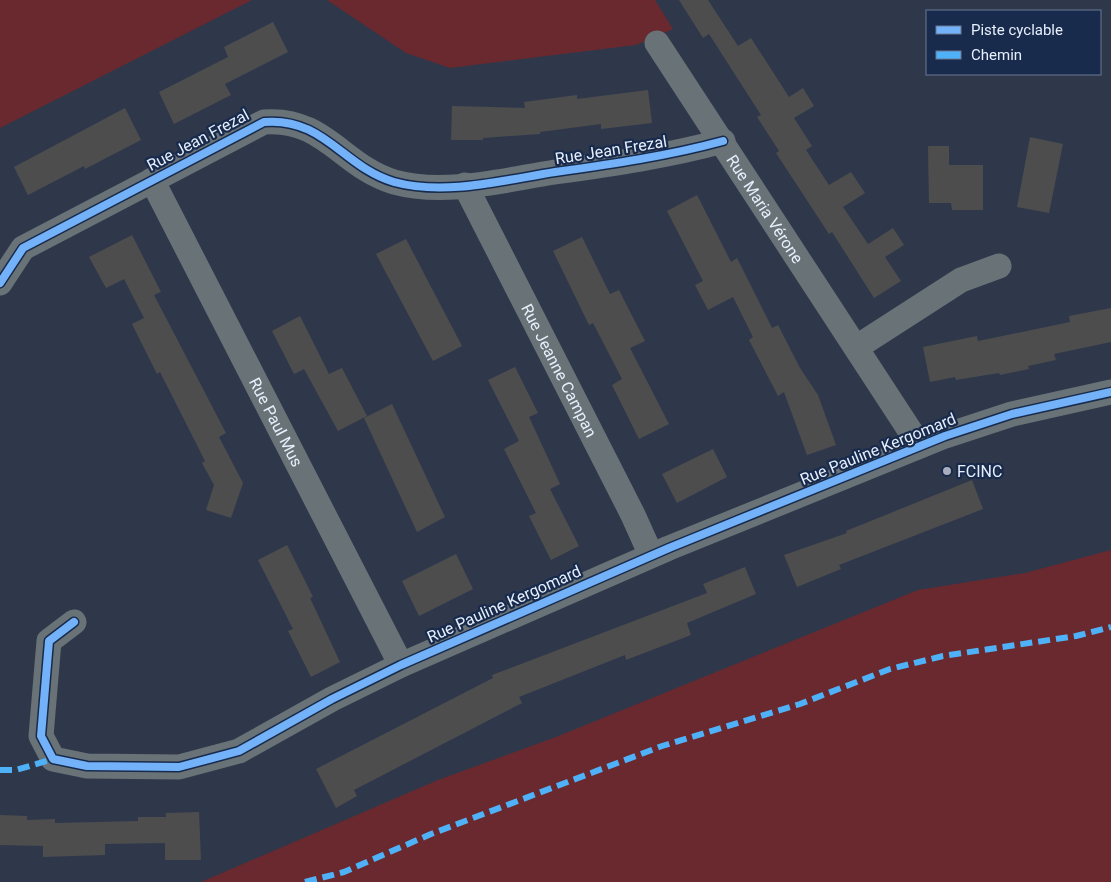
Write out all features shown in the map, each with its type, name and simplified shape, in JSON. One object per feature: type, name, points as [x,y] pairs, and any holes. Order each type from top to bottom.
[{"type":"street","name":"Rue Maria Vérone","points":[[658,43],[920,446]]},
{"type":"street","name":"Rue Jean Frezal","points":[[0,283],[22,248],[264,122],[281,120],[295,123],[310,130],[374,174],[394,182],[440,187],[677,154],[723,142]]},
{"type":"street","name":"Rue Paul Mus","points":[[152,180],[401,665]]},
{"type":"street","name":"Rue Jeanne Campan","points":[[465,185],[629,507],[651,555]]},
{"type":"street","points":[[857,347],[961,280],[999,266]]},
{"type":"street","name":"Rue Pauline Kergomard","points":[[74,622],[49,641],[41,736],[53,759],[87,766],[179,767],[239,752],[332,699],[401,665],[651,555],[920,446],[1012,414],[1111,392]]},
{"type":"shaded area","points":[[0,0],[252,0],[0,128]]},
{"type":"shaded area","points":[[327,0],[655,0],[673,29],[636,45],[450,68],[406,53]]},
{"type":"shaded area","points":[[1111,550],[1111,882],[201,882],[438,780],[556,737],[918,590],[1025,573]]},
{"type":"building","points":[[679,0],[708,0],[738,46],[751,38],[789,97],[803,88],[814,106],[794,118],[812,146],[806,150],[829,185],[851,172],[865,193],[843,207],[868,244],[893,228],[904,245],[885,257],[901,281],[874,298],[832,232],[829,234],[776,153],[779,151],[757,117],[761,115],[709,34],[703,38]]},
{"type":"building","points":[[273,22],[288,52],[225,84],[231,95],[174,124],[159,92],[228,57],[224,47]]},
{"type":"building","points":[[648,90],[652,123],[601,129],[601,124],[540,132],[540,134],[483,138],[483,140],[451,140],[452,106],[525,108],[524,102],[577,95],[577,99]]},
{"type":"building","points":[[125,108],[141,140],[85,169],[84,166],[28,195],[14,167]]},
{"type":"building","points":[[1030,137],[1063,144],[1049,213],[1017,207]]},
{"type":"building","points":[[928,146],[949,146],[949,165],[983,165],[983,210],[952,210],[951,203],[929,203]]},
{"type":"building","points":[[697,195],[731,262],[737,258],[772,328],[778,325],[800,368],[818,395],[836,445],[807,455],[784,392],[778,396],[749,340],[753,337],[733,297],[708,310],[695,285],[703,281],[667,211]]},
{"type":"building","points":[[132,235],[161,292],[154,295],[226,433],[219,437],[243,483],[231,518],[206,510],[214,485],[202,463],[205,461],[160,372],[157,374],[132,324],[144,318],[124,279],[106,288],[89,257]]},
{"type":"building","points":[[582,237],[610,294],[619,290],[645,341],[630,348],[669,424],[639,439],[612,385],[622,379],[593,323],[589,325],[553,251]]},
{"type":"building","points":[[406,239],[462,346],[433,361],[376,254]]},
{"type":"building","points":[[1111,308],[1111,342],[1054,354],[1056,360],[1028,366],[1029,369],[1000,375],[999,373],[956,380],[955,377],[930,382],[923,347],[977,336],[978,341],[1070,322],[1069,316]]},
{"type":"building","points":[[300,316],[329,374],[342,368],[367,416],[338,431],[304,369],[294,374],[272,331]]},
{"type":"building","points":[[515,367],[538,413],[529,417],[560,484],[550,489],[579,546],[551,560],[529,516],[536,513],[504,449],[519,441],[488,380]]},
{"type":"building","points":[[392,404],[445,517],[417,532],[364,418]]},
{"type":"building","points":[[713,449],[727,477],[677,503],[662,474]]},
{"type":"building","points":[[972,480],[983,509],[839,565],[841,569],[797,587],[784,555],[847,533],[846,531]]},
{"type":"building","points":[[287,545],[313,597],[310,598],[340,662],[311,677],[288,631],[293,629],[258,560]]},
{"type":"building","points":[[456,554],[473,589],[419,616],[402,581]]},
{"type":"building","points":[[745,567],[756,594],[687,623],[691,635],[626,660],[625,655],[519,697],[522,703],[354,790],[357,796],[336,808],[316,769],[493,678],[492,675],[707,593],[703,584]]},
{"type":"building","points":[[199,812],[201,860],[165,860],[165,843],[105,844],[105,855],[43,857],[43,846],[0,845],[0,815],[27,816],[27,820],[55,819],[55,823],[138,821],[138,817],[166,817],[166,813]]},
{"type":"marked path","points":[[305,882],[344,872],[431,834],[662,746],[800,704],[890,669],[943,656],[1076,636],[1111,627]]},
{"type":"marked path","points":[[0,770],[16,770],[53,759]]},
{"type":"cycle path","points":[[0,283],[23,248],[264,122],[285,123],[302,127],[332,144],[376,175],[394,182],[413,186],[434,187],[474,185],[619,163],[723,141]]},
{"type":"cycle path","points":[[74,622],[49,641],[41,736],[53,759],[87,766],[179,767],[239,751],[332,699],[401,665],[669,548],[945,436],[1012,414],[1111,392]]},
{"type":"place","name":"FCINC","points":[[947,471]]}]
